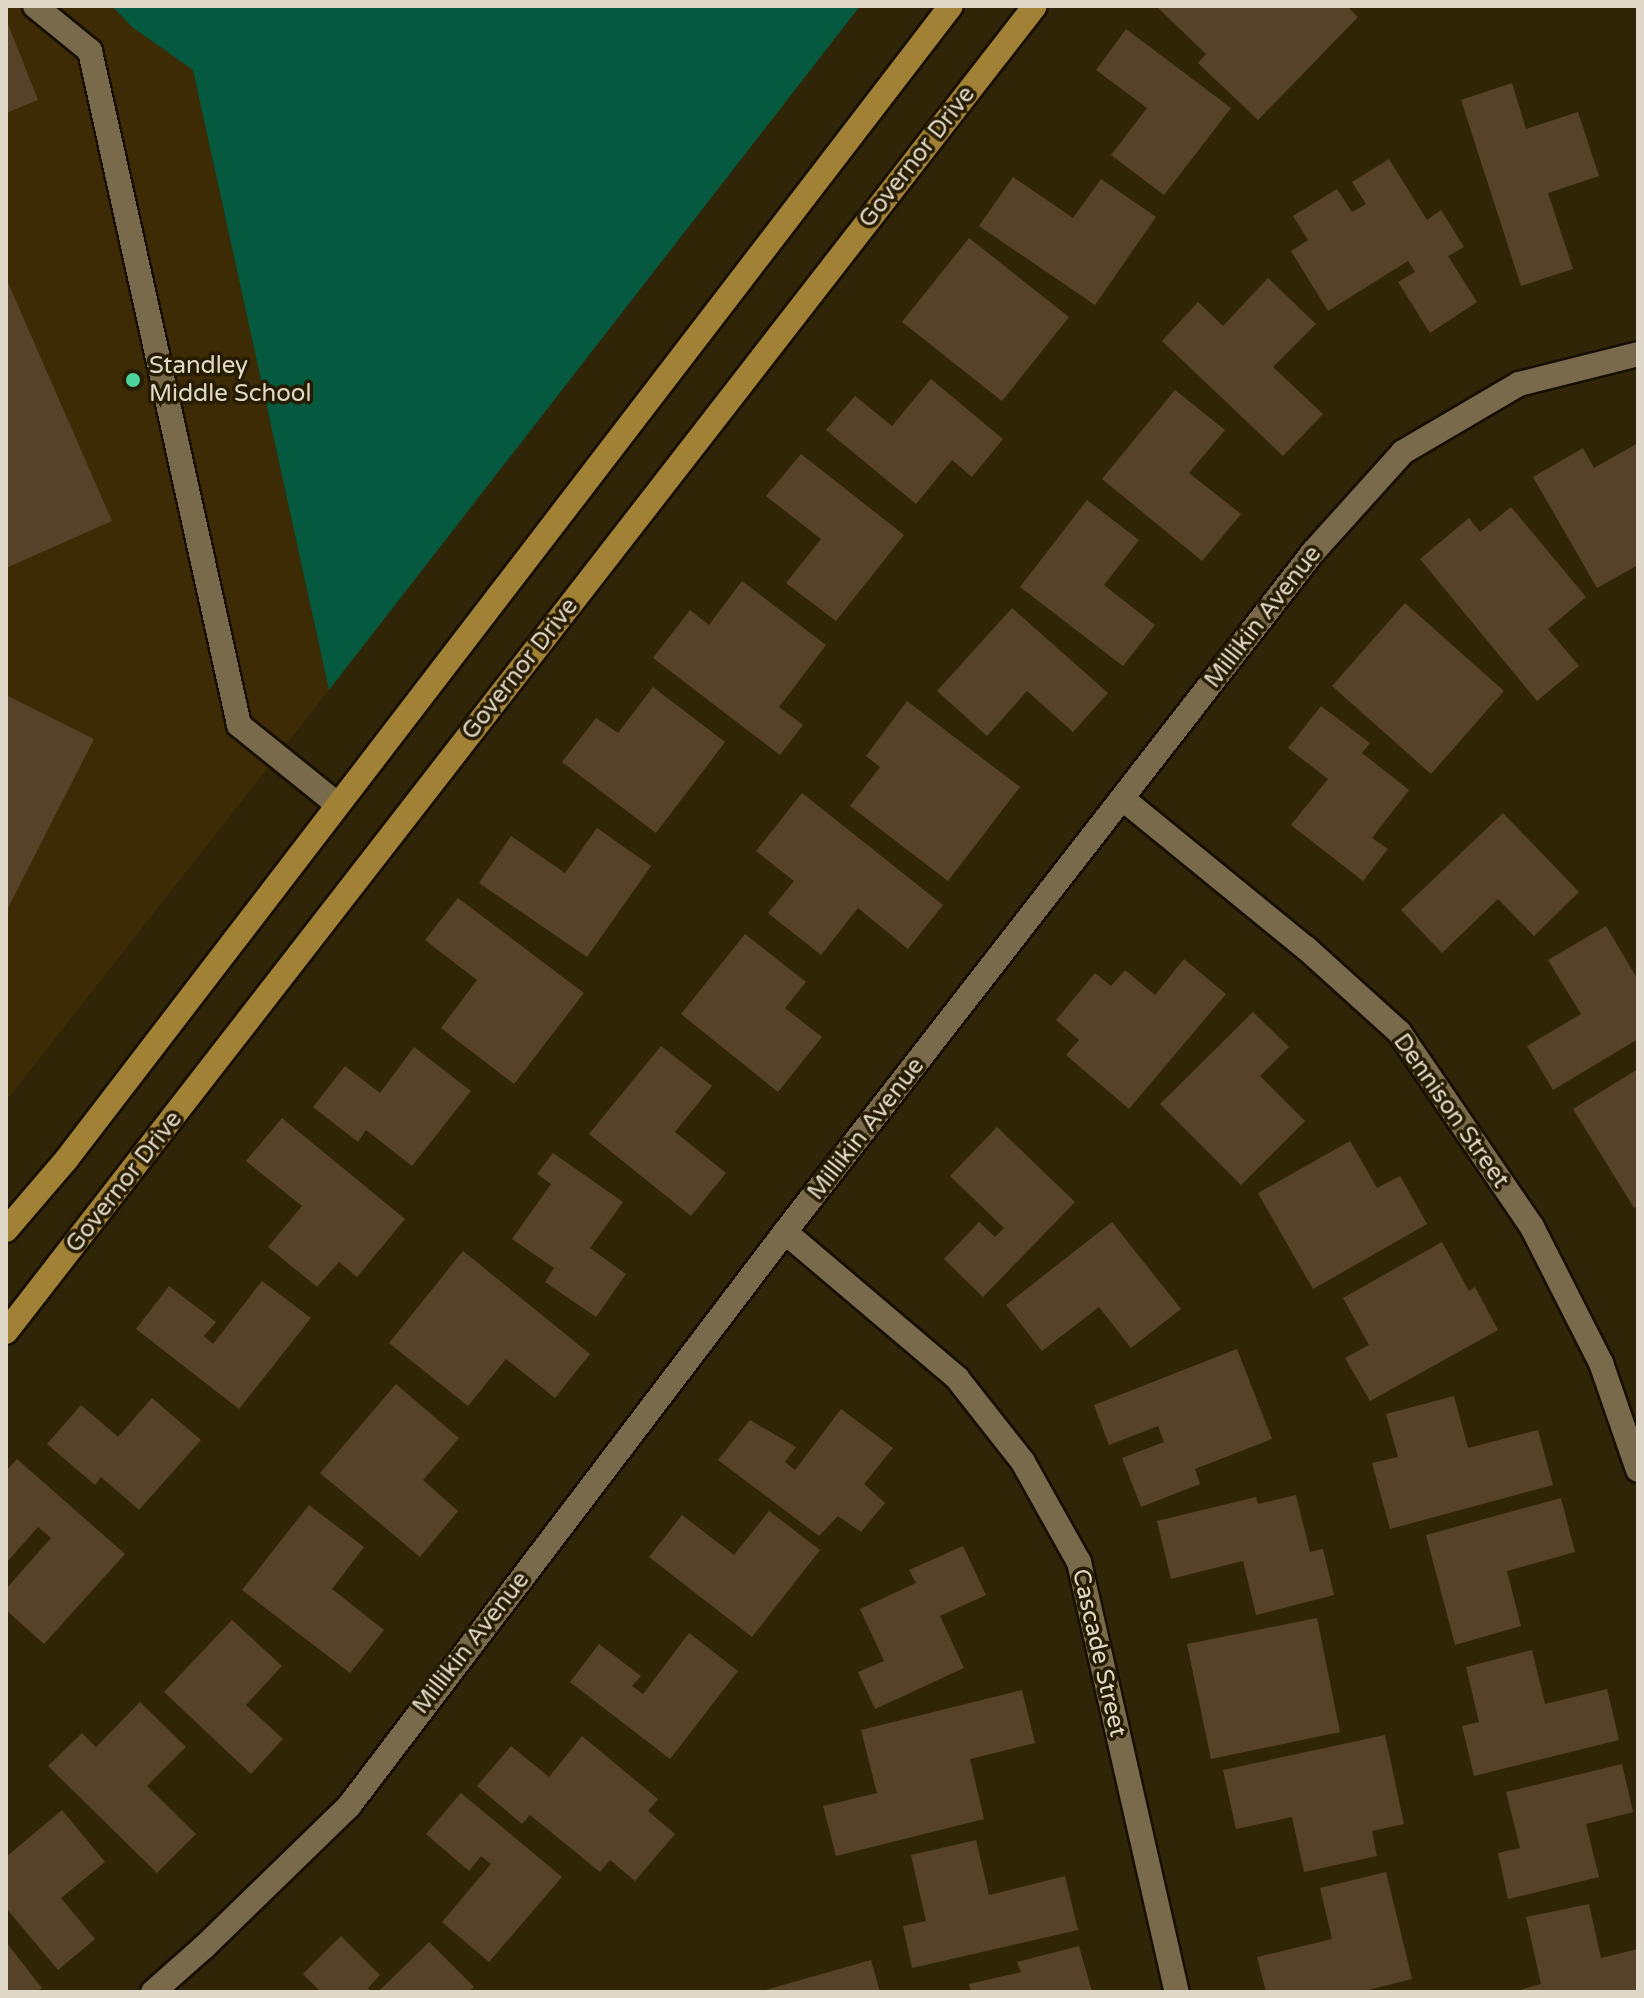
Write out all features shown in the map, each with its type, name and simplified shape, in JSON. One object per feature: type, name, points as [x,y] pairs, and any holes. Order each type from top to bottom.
[{"type":"main road","points":[[6,1230],[66,1160],[951,6]]},
{"type":"main road","name":"Governor Drive","points":[[6,1332],[1035,6]]},
{"type":"street","points":[[35,6],[90,51],[239,725],[337,804]]},
{"type":"street","name":"Millikin Avenue","points":[[153,1992],[204,1947],[349,1806],[439,1683],[785,1232],[1314,551],[1403,452],[1519,384],[1638,354]]},
{"type":"street","name":"Dennison Street","points":[[1123,799],[1306,948],[1399,1032],[1532,1227],[1601,1363],[1638,1470]]},
{"type":"street","name":"Cascade Street","points":[[785,1232],[957,1378],[1023,1462],[1079,1562],[1177,1992]]},
{"type":"shaded area","name":"Standley Middle School","points":[[6,6],[112,6],[132,27],[193,70],[329,690],[6,1101]]},
{"type":"green space","points":[[112,6],[860,6],[329,690],[193,70],[132,27]]},
{"type":"building","points":[[1156,6],[1347,6],[1358,17],[1258,120],[1198,63],[1206,54]]},
{"type":"building","points":[[6,19],[38,100],[6,113]]},
{"type":"building","points":[[1126,29],[1231,108],[1164,195],[1111,155],[1147,108],[1096,70]]},
{"type":"building","points":[[1512,83],[1526,129],[1578,112],[1599,176],[1548,193],[1573,269],[1521,286],[1461,100]]},
{"type":"building","points":[[1389,159],[1427,220],[1441,210],[1464,247],[1448,256],[1477,302],[1430,333],[1398,282],[1415,272],[1408,261],[1328,311],[1291,251],[1308,240],[1293,216],[1337,189],[1352,212],[1366,204],[1352,182]]},
{"type":"building","points":[[1013,177],[1073,218],[1101,179],[1156,217],[1095,305],[979,226]]},
{"type":"building","points":[[969,238],[1069,317],[1002,401],[902,322]]},
{"type":"building","points":[[6,278],[112,521],[6,568]]},
{"type":"building","points":[[1268,278],[1316,324],[1273,367],[1323,414],[1283,456],[1162,341],[1198,302],[1223,326]]},
{"type":"building","points":[[931,379],[1003,439],[972,477],[952,460],[916,504],[826,430],[855,396],[892,426]]},
{"type":"building","points":[[1175,390],[1225,430],[1189,473],[1241,514],[1202,561],[1102,479]]},
{"type":"building","points":[[1638,443],[1638,565],[1597,588],[1533,477],[1583,448],[1594,468]]},
{"type":"building","points":[[801,454],[904,535],[836,621],[786,583],[821,539],[766,496]]},
{"type":"building","points":[[1087,500],[1139,540],[1104,585],[1155,625],[1123,666],[1020,587]]},
{"type":"building","points":[[1511,507],[1586,597],[1548,629],[1579,666],[1537,701],[1420,559],[1469,518],[1480,532]]},
{"type":"building","points":[[742,581],[826,645],[779,707],[803,725],[780,755],[653,658],[690,610],[709,625]]},
{"type":"building","points":[[1405,603],[1504,691],[1431,774],[1332,686]]},
{"type":"building","points":[[1012,608],[1108,693],[1073,732],[1027,691],[987,736],[937,691]]},
{"type":"building","points":[[653,687],[725,742],[656,833],[562,762],[596,718],[618,733]]},
{"type":"building","points":[[6,695],[94,739],[6,912]]},
{"type":"building","points":[[907,701],[1020,787],[948,881],[850,806],[880,767],[866,756]]},
{"type":"building","points":[[1321,706],[1370,743],[1362,753],[1409,790],[1372,838],[1388,849],[1363,881],[1291,825],[1328,779],[1288,748]]},
{"type":"building","points":[[802,793],[943,905],[908,949],[858,908],[821,955],[768,913],[794,881],[756,851]]},
{"type":"building","points":[[1503,813],[1579,892],[1534,936],[1498,899],[1442,953],[1401,910]]},
{"type":"building","points":[[597,828],[651,866],[587,957],[479,883],[511,836],[565,873]]},
{"type":"building","points":[[458,898],[584,993],[514,1084],[441,1028],[477,980],[425,940]]},
{"type":"building","points":[[1606,926],[1638,980],[1638,1039],[1553,1090],[1527,1046],[1581,1014],[1548,960]]},
{"type":"building","points":[[745,934],[806,982],[785,1008],[822,1037],[778,1092],[681,1014]]},
{"type":"building","points":[[1184,959],[1226,994],[1129,1109],[1066,1055],[1079,1040],[1056,1020],[1095,973],[1111,986],[1125,970],[1155,995]]},
{"type":"building","points":[[1253,1012],[1289,1047],[1260,1076],[1305,1121],[1241,1185],[1160,1104]]},
{"type":"building","points":[[661,1046],[712,1086],[675,1132],[726,1173],[691,1216],[589,1134]]},
{"type":"building","points":[[414,1047],[471,1091],[412,1166],[366,1130],[358,1142],[313,1107],[345,1066],[380,1093]]},
{"type":"building","points":[[1638,1069],[1638,1205],[1634,1208],[1573,1109]]},
{"type":"building","points":[[282,1118],[405,1219],[357,1277],[339,1262],[317,1287],[268,1247],[302,1206],[246,1161]]},
{"type":"building","points":[[997,1127],[1075,1202],[983,1297],[944,1259],[979,1222],[995,1237],[1004,1228],[950,1176]]},
{"type":"building","points":[[1350,1141],[1377,1188],[1400,1176],[1427,1224],[1313,1289],[1258,1193]]},
{"type":"building","points":[[553,1153],[623,1202],[590,1248],[626,1274],[596,1317],[545,1282],[554,1268],[512,1239],[551,1184],[537,1174]]},
{"type":"building","points":[[1112,1222],[1181,1309],[1131,1348],[1099,1307],[1042,1351],[1006,1305]]},
{"type":"building","points":[[1442,1242],[1469,1291],[1475,1287],[1498,1330],[1370,1401],[1345,1358],[1369,1345],[1343,1298]]},
{"type":"building","points":[[463,1251],[590,1354],[555,1398],[506,1359],[468,1406],[389,1343]]},
{"type":"building","points":[[262,1281],[311,1318],[239,1409],[136,1329],[169,1286],[216,1322],[204,1336],[213,1344]]},
{"type":"building","points":[[1237,1349],[1272,1439],[1195,1469],[1200,1484],[1141,1507],[1122,1458],[1164,1442],[1158,1426],[1109,1445],[1094,1405]]},
{"type":"building","points":[[396,1384],[459,1438],[423,1480],[458,1511],[420,1557],[320,1473]]},
{"type":"building","points":[[1454,1396],[1468,1448],[1538,1430],[1553,1485],[1390,1529],[1372,1463],[1398,1457],[1386,1414]]},
{"type":"building","points":[[152,1398],[201,1440],[139,1510],[101,1477],[95,1485],[47,1444],[81,1405],[118,1437]]},
{"type":"building","points":[[841,1409],[893,1448],[864,1484],[885,1503],[861,1532],[838,1516],[819,1536],[718,1460],[750,1420],[796,1447],[785,1462],[795,1470]]},
{"type":"building","points":[[17,1459],[125,1554],[44,1644],[6,1610],[6,1589],[51,1538],[38,1527],[6,1563],[6,1471]]},
{"type":"building","points":[[1296,1495],[1310,1552],[1323,1549],[1334,1595],[1256,1615],[1243,1561],[1171,1579],[1157,1521],[1256,1497],[1258,1504]]},
{"type":"building","points":[[1561,1498],[1575,1552],[1507,1571],[1521,1626],[1455,1645],[1426,1535]]},
{"type":"building","points":[[309,1505],[364,1547],[332,1589],[384,1630],[350,1673],[242,1590]]},
{"type":"building","points":[[769,1511],[820,1550],[752,1637],[649,1557],[682,1515],[734,1555]]},
{"type":"building","points":[[963,1546],[986,1595],[940,1616],[964,1668],[875,1709],[858,1672],[884,1661],[860,1609],[916,1583],[909,1570]]},
{"type":"building","points":[[1317,1618],[1340,1732],[1211,1759],[1187,1644]]},
{"type":"building","points":[[232,1620],[282,1666],[246,1705],[283,1739],[251,1774],[164,1692]]},
{"type":"building","points":[[689,1633],[738,1671],[670,1759],[570,1682],[599,1644],[641,1676],[632,1686],[643,1694]]},
{"type":"building","points":[[1532,1650],[1545,1704],[1607,1689],[1619,1740],[1474,1776],[1462,1726],[1479,1722],[1466,1667]]},
{"type":"building","points":[[1022,1690],[1035,1743],[970,1759],[984,1819],[836,1856],[823,1806],[877,1793],[861,1730]]},
{"type":"building","points":[[140,1702],[186,1747],[147,1786],[196,1834],[157,1873],[48,1766],[82,1733],[96,1747]]},
{"type":"building","points":[[1385,1735],[1404,1824],[1372,1831],[1377,1856],[1304,1872],[1292,1817],[1236,1829],[1223,1770]]},
{"type":"building","points":[[582,1736],[658,1799],[648,1811],[675,1834],[635,1881],[610,1860],[600,1872],[530,1815],[522,1824],[477,1786],[511,1746],[549,1777]]},
{"type":"building","points":[[1622,1764],[1633,1812],[1586,1824],[1599,1877],[1508,1899],[1498,1853],[1520,1848],[1506,1792]]},
{"type":"building","points":[[461,1793],[562,1877],[489,1962],[442,1922],[491,1864],[481,1856],[469,1871],[426,1834]]},
{"type":"building","points":[[62,1810],[105,1862],[61,1898],[95,1939],[58,1970],[6,1908],[6,1857]]},
{"type":"building","points":[[976,1840],[989,1895],[1065,1876],[1078,1930],[912,1968],[903,1926],[926,1921],[911,1855]]},
{"type":"building","points":[[1386,1872],[1412,1979],[1360,1992],[1266,1992],[1257,1957],[1332,1939],[1320,1888]]},
{"type":"building","points":[[1589,1904],[1601,1958],[1638,1949],[1638,1992],[1513,1992],[1541,1984],[1526,1917]]},
{"type":"building","points":[[341,1936],[380,1975],[368,1988],[371,1992],[321,1992],[303,1974]]},
{"type":"building","points":[[6,1942],[42,1988],[37,1992],[6,1992]]},
{"type":"building","points":[[429,1942],[474,1987],[469,1992],[378,1992]]},
{"type":"building","points":[[1079,1946],[1092,1992],[971,1992],[969,1984],[1021,1972],[1017,1962]]},
{"type":"building","points":[[871,1960],[880,1992],[762,1992],[762,1991]]},
{"type":"place","name":"Standley Middle School","points":[[133,380]]}]
